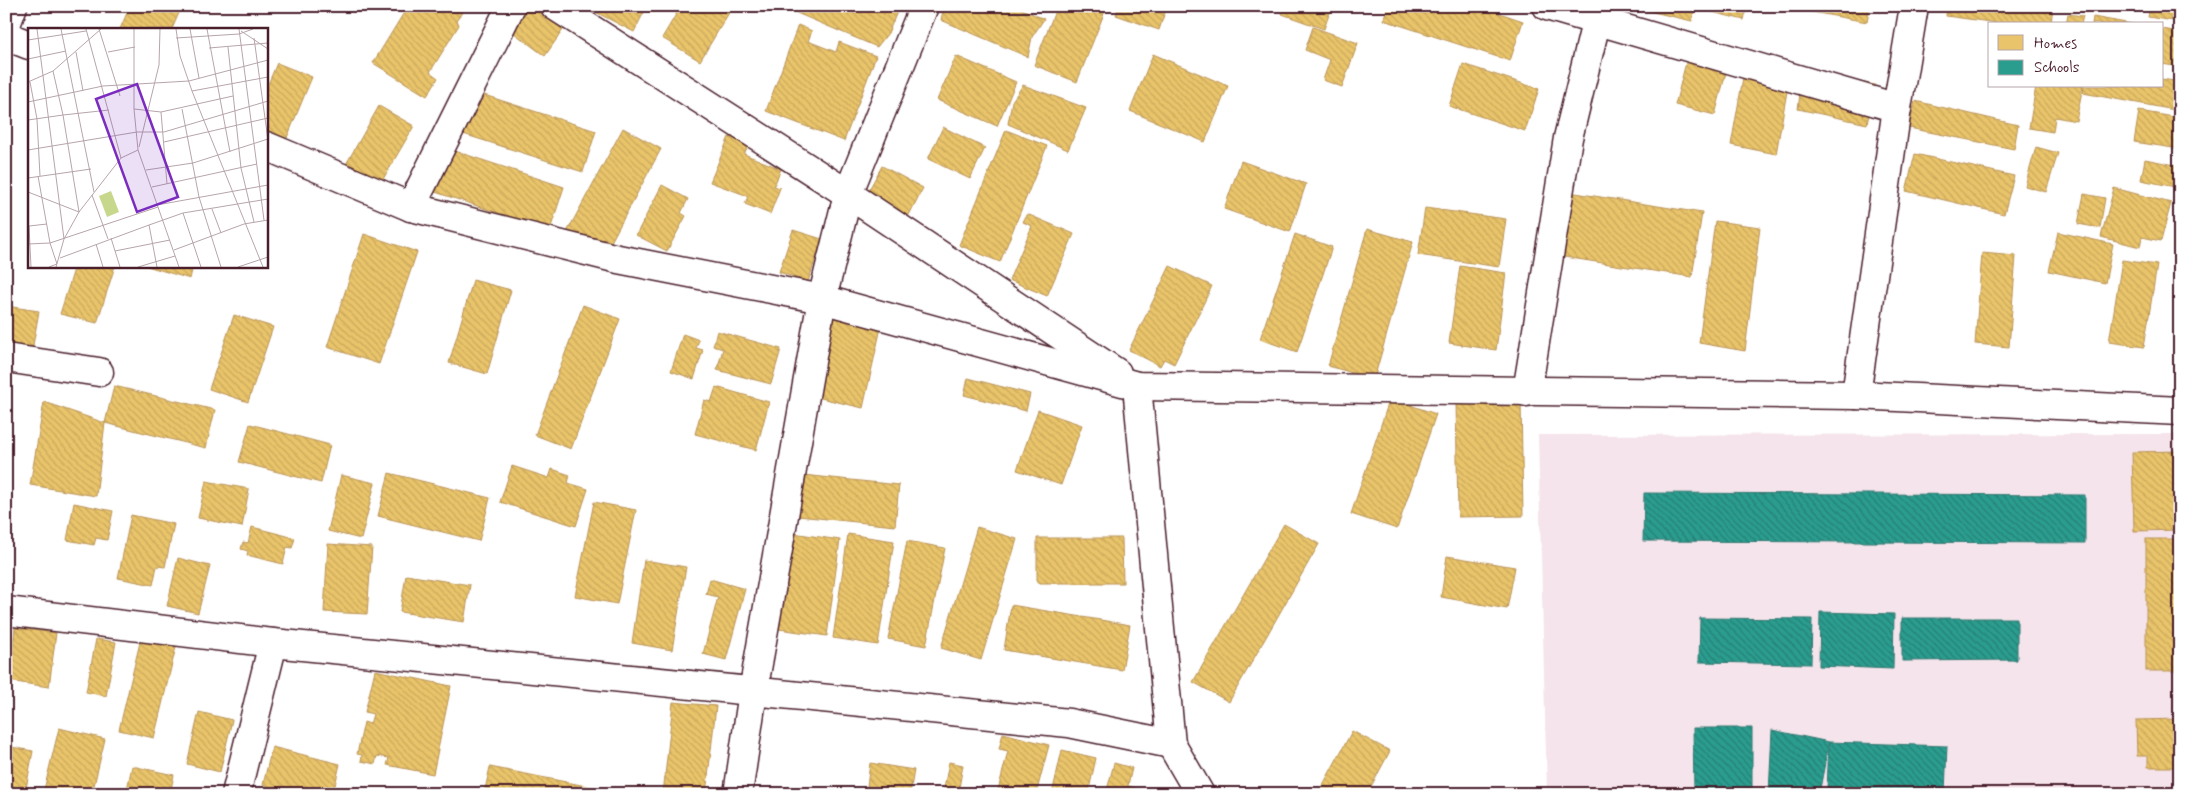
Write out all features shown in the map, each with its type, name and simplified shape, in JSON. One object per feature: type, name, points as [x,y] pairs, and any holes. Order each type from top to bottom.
[{"type":"street","points":[[6,25],[13,6]]},
{"type":"street","points":[[410,207],[511,6]]},
{"type":"street","points":[[555,6],[848,194],[1137,386]]},
{"type":"street","points":[[738,794],[753,692],[822,299],[848,194],[924,6]]},
{"type":"street","points":[[1546,6],[1599,13],[1897,108]]},
{"type":"street","points":[[1856,396],[1897,108],[1914,6]]},
{"type":"street","points":[[1527,392],[1568,138],[1599,13]]},
{"type":"street","points":[[6,36],[28,46]]},
{"type":"street","points":[[268,147],[410,207],[618,259],[822,299],[1137,386],[1856,396],[2180,411]]},
{"type":"street","points":[[6,358],[99,372]]},
{"type":"street","points":[[1137,386],[1171,744],[1200,794]]},
{"type":"street","points":[[6,611],[274,643],[1069,723],[1171,744]]},
{"type":"street","points":[[236,794],[274,643]]},
{"type":"shaded area","points":[[2180,434],[2180,794],[1547,794],[1538,435]]},
{"type":"building: Homes","points":[[130,6],[182,6],[172,28],[120,28]]},
{"type":"building: Homes","points":[[408,6],[466,6],[457,20],[459,25],[430,72],[438,78],[427,96],[373,63]]},
{"type":"building: Homes","points":[[527,6],[542,6],[567,24],[545,56],[510,30]]},
{"type":"building: Homes","points":[[584,6],[647,6],[634,32]]},
{"type":"building: Homes","points":[[681,6],[733,6],[700,61],[662,38]]},
{"type":"building: Homes","points":[[780,6],[882,6],[897,12],[888,33],[877,47]]},
{"type":"building: Homes","points":[[944,6],[1015,6],[1044,19],[1032,37],[1028,57],[941,20]]},
{"type":"building: Homes","points":[[1057,6],[1107,6],[1077,82],[1034,65]]},
{"type":"building: Homes","points":[[1119,6],[1167,6],[1159,30],[1116,15]]},
{"type":"building: Homes","points":[[1284,6],[1332,6],[1324,29],[1282,14]]},
{"type":"building: Homes","points":[[1389,6],[1479,6],[1523,21],[1510,61],[1384,20]]},
{"type":"building: Homes","points":[[1627,6],[1695,6],[1692,21]]},
{"type":"building: Homes","points":[[1701,6],[1747,6],[1744,20],[1700,9]]},
{"type":"building: Homes","points":[[1802,6],[1870,6],[1867,22],[1801,10]]},
{"type":"building: Homes","points":[[1947,6],[2053,6],[2051,22],[1990,22],[1946,16]]},
{"type":"building: Homes","points":[[2150,6],[2180,6],[2180,22],[2148,17]]},
{"type":"building: Homes","points":[[2068,14],[2083,16],[2082,22],[2066,22]]},
{"type":"building: Homes","points":[[2093,17],[2121,22],[2092,22]]},
{"type":"building: Homes","points":[[798,25],[812,31],[808,41],[836,52],[839,42],[876,56],[844,141],[766,111]]},
{"type":"building: Homes","points":[[1313,27],[1358,43],[1342,87],[1323,80],[1330,60],[1305,50]]},
{"type":"building: Homes","points":[[2164,29],[2180,32],[2180,67],[2164,64]]},
{"type":"building: Homes","points":[[1691,43],[1731,53],[1715,115],[1675,105]]},
{"type":"building: Homes","points":[[1153,54],[1228,86],[1205,142],[1130,111]]},
{"type":"building: Homes","points":[[1747,55],[1792,63],[1776,154],[1731,145]]},
{"type":"building: Homes","points":[[956,56],[1016,82],[997,126],[937,100]]},
{"type":"building: Homes","points":[[277,63],[312,77],[284,145],[268,139],[268,84]]},
{"type":"building: Homes","points":[[1463,64],[1539,89],[1525,131],[1449,106]]},
{"type":"building: Homes","points":[[1803,71],[1875,85],[1867,124],[1798,109]]},
{"type":"building: Homes","points":[[2164,79],[2180,82],[2180,111],[2083,93],[2084,88],[2164,88]]},
{"type":"building: Homes","points":[[1023,85],[1086,108],[1068,150],[1008,124],[1012,101]]},
{"type":"building: Homes","points":[[2036,88],[2083,88],[2076,121],[2055,117],[2053,132],[2029,128]]},
{"type":"building: Homes","points":[[478,93],[596,131],[583,172],[460,133]]},
{"type":"building: Homes","points":[[1915,101],[2018,125],[2014,149],[1909,128]]},
{"type":"building: Homes","points":[[379,106],[414,126],[379,186],[345,166]]},
{"type":"building: Homes","points":[[2139,111],[2180,118],[2180,149],[2134,142]]},
{"type":"building: Homes","points":[[943,127],[985,148],[970,179],[928,159]]},
{"type":"building: Homes","points":[[623,128],[661,149],[605,253],[567,232]]},
{"type":"building: Homes","points":[[1006,130],[1047,146],[1000,262],[959,245]]},
{"type":"building: Homes","points":[[729,137],[749,144],[744,154],[781,169],[774,186],[780,188],[770,214],[745,204],[748,196],[710,182]]},
{"type":"building: Homes","points":[[443,147],[564,187],[550,230],[429,190]]},
{"type":"building: Homes","points":[[2036,147],[2058,153],[2046,192],[2025,186]]},
{"type":"building: Homes","points":[[1915,154],[2014,176],[2004,214],[1906,191]]},
{"type":"building: Homes","points":[[2145,159],[2180,166],[2180,188],[2141,180]]},
{"type":"building: Homes","points":[[1241,161],[1306,184],[1290,232],[1224,209]]},
{"type":"building: Homes","points":[[882,166],[923,188],[908,217],[866,195]]},
{"type":"building: Homes","points":[[662,185],[688,199],[681,213],[686,216],[667,251],[636,235]]},
{"type":"building: Homes","points":[[2114,188],[2171,203],[2161,241],[2142,237],[2140,247],[2101,237]]},
{"type":"building: Homes","points":[[1569,192],[1702,213],[1692,277],[1558,256]]},
{"type":"building: Homes","points":[[2084,194],[2105,198],[2100,228],[2078,224]]},
{"type":"building: Homes","points":[[1425,208],[1506,219],[1499,267],[1418,255]]},
{"type":"building: Homes","points":[[1027,214],[1074,234],[1047,296],[1009,280],[1032,226],[1023,222]]},
{"type":"building: Homes","points":[[1715,221],[1760,227],[1745,351],[1699,343]]},
{"type":"building: Homes","points":[[1367,229],[1413,242],[1374,379],[1328,366]]},
{"type":"building: Homes","points":[[793,230],[822,239],[808,282],[779,272]]},
{"type":"building: Homes","points":[[2058,232],[2113,244],[2105,283],[2049,271]]},
{"type":"building: Homes","points":[[364,234],[417,252],[379,364],[327,347]]},
{"type":"building: Homes","points":[[1295,234],[1332,247],[1297,352],[1260,339]]},
{"type":"building: Homes","points":[[1982,253],[2016,256],[2009,347],[1975,344]]},
{"type":"building: Homes","points":[[2122,260],[2157,265],[2144,347],[2109,342]]},
{"type":"building: Homes","points":[[1170,266],[1212,286],[1174,364],[1164,359],[1160,366],[1129,350]]},
{"type":"building: Homes","points":[[1460,266],[1506,273],[1496,350],[1449,343]]},
{"type":"building: Homes","points":[[74,268],[114,268],[97,323],[60,314]]},
{"type":"building: Homes","points":[[154,268],[193,268],[190,279]]},
{"type":"building: Homes","points":[[473,280],[511,290],[487,374],[449,363]]},
{"type":"building: Homes","points":[[833,304],[882,323],[863,408],[812,396]]},
{"type":"building: Homes","points":[[583,305],[620,319],[571,449],[535,435]]},
{"type":"building: Homes","points":[[6,306],[39,311],[32,351],[6,347]]},
{"type":"building: Homes","points":[[234,315],[273,327],[248,402],[209,389]]},
{"type":"building: Homes","points":[[717,331],[781,349],[771,384],[717,370],[723,349],[713,346]]},
{"type":"building: Homes","points":[[683,334],[699,340],[696,348],[703,350],[694,379],[671,371]]},
{"type":"building: Homes","points":[[968,378],[1030,394],[1026,411],[964,395]]},
{"type":"building: Homes","points":[[114,386],[215,410],[206,448],[105,423]]},
{"type":"building: Homes","points":[[716,387],[769,402],[756,450],[695,434],[704,400],[711,402]]},
{"type":"building: Homes","points":[[1390,398],[1436,414],[1397,529],[1351,514]]},
{"type":"building: Homes","points":[[1521,400],[1523,516],[1458,517],[1456,401]]},
{"type":"building: Homes","points":[[44,402],[105,423],[96,496],[30,485]]},
{"type":"building: Homes","points":[[1038,410],[1082,425],[1061,485],[1017,470]]},
{"type":"building: Homes","points":[[250,424],[330,445],[321,483],[239,462]]},
{"type":"building: Homes","points":[[2180,451],[2180,530],[2134,531],[2132,452]]},
{"type":"building: Homes","points":[[512,466],[549,478],[552,469],[570,475],[568,483],[588,489],[576,526],[500,502]]},
{"type":"building: Homes","points":[[389,473],[490,498],[479,541],[378,516]]},
{"type":"building: Homes","points":[[341,475],[375,483],[361,539],[328,531]]},
{"type":"building: Homes","points":[[803,475],[899,485],[895,526],[798,516]]},
{"type":"building: Homes","points":[[206,481],[249,489],[242,527],[198,518]]},
{"type":"building: Homes","points":[[594,502],[636,510],[617,604],[575,596]]},
{"type":"building: Homes","points":[[74,503],[113,511],[107,540],[96,538],[94,545],[67,540]]},
{"type":"building: Homes","points":[[131,515],[174,524],[165,567],[157,566],[153,585],[118,578]]},
{"type":"building: Homes","points":[[1284,524],[1319,544],[1229,702],[1193,682]]},
{"type":"building: Homes","points":[[252,527],[295,538],[292,548],[287,547],[283,564],[247,555],[248,551],[241,549],[243,542],[248,543]]},
{"type":"building: Homes","points":[[977,527],[1017,539],[981,660],[941,648]]},
{"type":"building: Homes","points":[[793,533],[840,540],[827,636],[779,629]]},
{"type":"building: Homes","points":[[848,534],[894,541],[878,645],[833,638]]},
{"type":"building: Homes","points":[[1037,538],[1122,538],[1123,583],[1037,583]]},
{"type":"building: Homes","points":[[2146,539],[2180,539],[2180,671],[2146,671]]},
{"type":"building: Homes","points":[[907,541],[945,548],[926,646],[888,639]]},
{"type":"building: Homes","points":[[328,544],[372,547],[367,614],[324,612]]},
{"type":"building: Homes","points":[[1447,556],[1515,567],[1507,609],[1441,597]]},
{"type":"building: Homes","points":[[178,558],[210,566],[198,613],[167,606]]},
{"type":"building: Homes","points":[[644,560],[686,567],[672,650],[632,643]]},
{"type":"building: Homes","points":[[406,575],[470,585],[464,622],[400,612]]},
{"type":"building: Homes","points":[[710,579],[745,589],[726,660],[703,654],[718,597],[706,594]]},
{"type":"building: Homes","points":[[1011,605],[1130,625],[1122,670],[1004,650]]},
{"type":"building: Homes","points":[[6,615],[12,616],[10,636],[6,636]]},
{"type":"building: Homes","points":[[15,628],[56,633],[49,687],[8,681]]},
{"type":"building: Homes","points":[[141,638],[176,647],[154,738],[119,730]]},
{"type":"building: Homes","points":[[96,639],[116,642],[106,696],[86,692]]},
{"type":"building: Homes","points":[[375,670],[451,686],[433,774],[387,765],[389,758],[377,756],[375,764],[361,761],[362,755],[357,754],[364,722],[370,724],[373,714],[365,712]]},
{"type":"building: Homes","points":[[673,702],[716,706],[706,794],[663,794]]},
{"type":"building: Homes","points":[[199,712],[232,720],[220,772],[187,764]]},
{"type":"building: Homes","points":[[2180,719],[2180,767],[2148,767],[2148,756],[2137,756],[2136,720]]},
{"type":"building: Homes","points":[[59,728],[105,739],[92,794],[43,794]]},
{"type":"building: Homes","points":[[1352,731],[1390,751],[1367,794],[1318,794]]},
{"type":"building: Homes","points":[[1003,733],[1049,745],[1036,794],[997,794],[1008,751],[999,749]]},
{"type":"building: Homes","points":[[6,746],[33,751],[25,794],[6,794]]},
{"type":"building: Homes","points":[[272,747],[340,764],[333,794],[299,794],[263,785]]},
{"type":"building: Homes","points":[[1062,750],[1096,758],[1088,794],[1052,794]]},
{"type":"building: Homes","points":[[949,762],[963,765],[958,794],[943,794]]},
{"type":"building: Homes","points":[[870,763],[914,770],[910,794],[866,794]]},
{"type":"building: Homes","points":[[1114,763],[1132,768],[1126,794],[1106,794]]},
{"type":"building: Homes","points":[[132,766],[174,775],[170,794],[126,794]]},
{"type":"building: Homes","points":[[490,767],[627,794],[484,794]]},
{"type":"building: Homes","points":[[1128,786],[1159,794],[1126,794]]},
{"type":"building: Homes","points":[[392,788],[416,794],[390,794]]},
{"type":"building: Schools","points":[[1644,493],[2085,495],[2085,543],[1643,541]]},
{"type":"building: Schools","points":[[1820,612],[1894,614],[1893,669],[1819,666]]},
{"type":"building: Schools","points":[[1700,618],[1812,619],[1811,664],[1699,662]]},
{"type":"building: Schools","points":[[1902,618],[2017,618],[2017,660],[1902,661]]},
{"type":"building: Schools","points":[[1693,728],[1752,728],[1752,794],[1694,794]]},
{"type":"building: Schools","points":[[1772,730],[1829,742],[1819,794],[1769,794]]},
{"type":"building: Schools","points":[[1829,742],[1947,746],[1945,793],[1827,789]]}]
